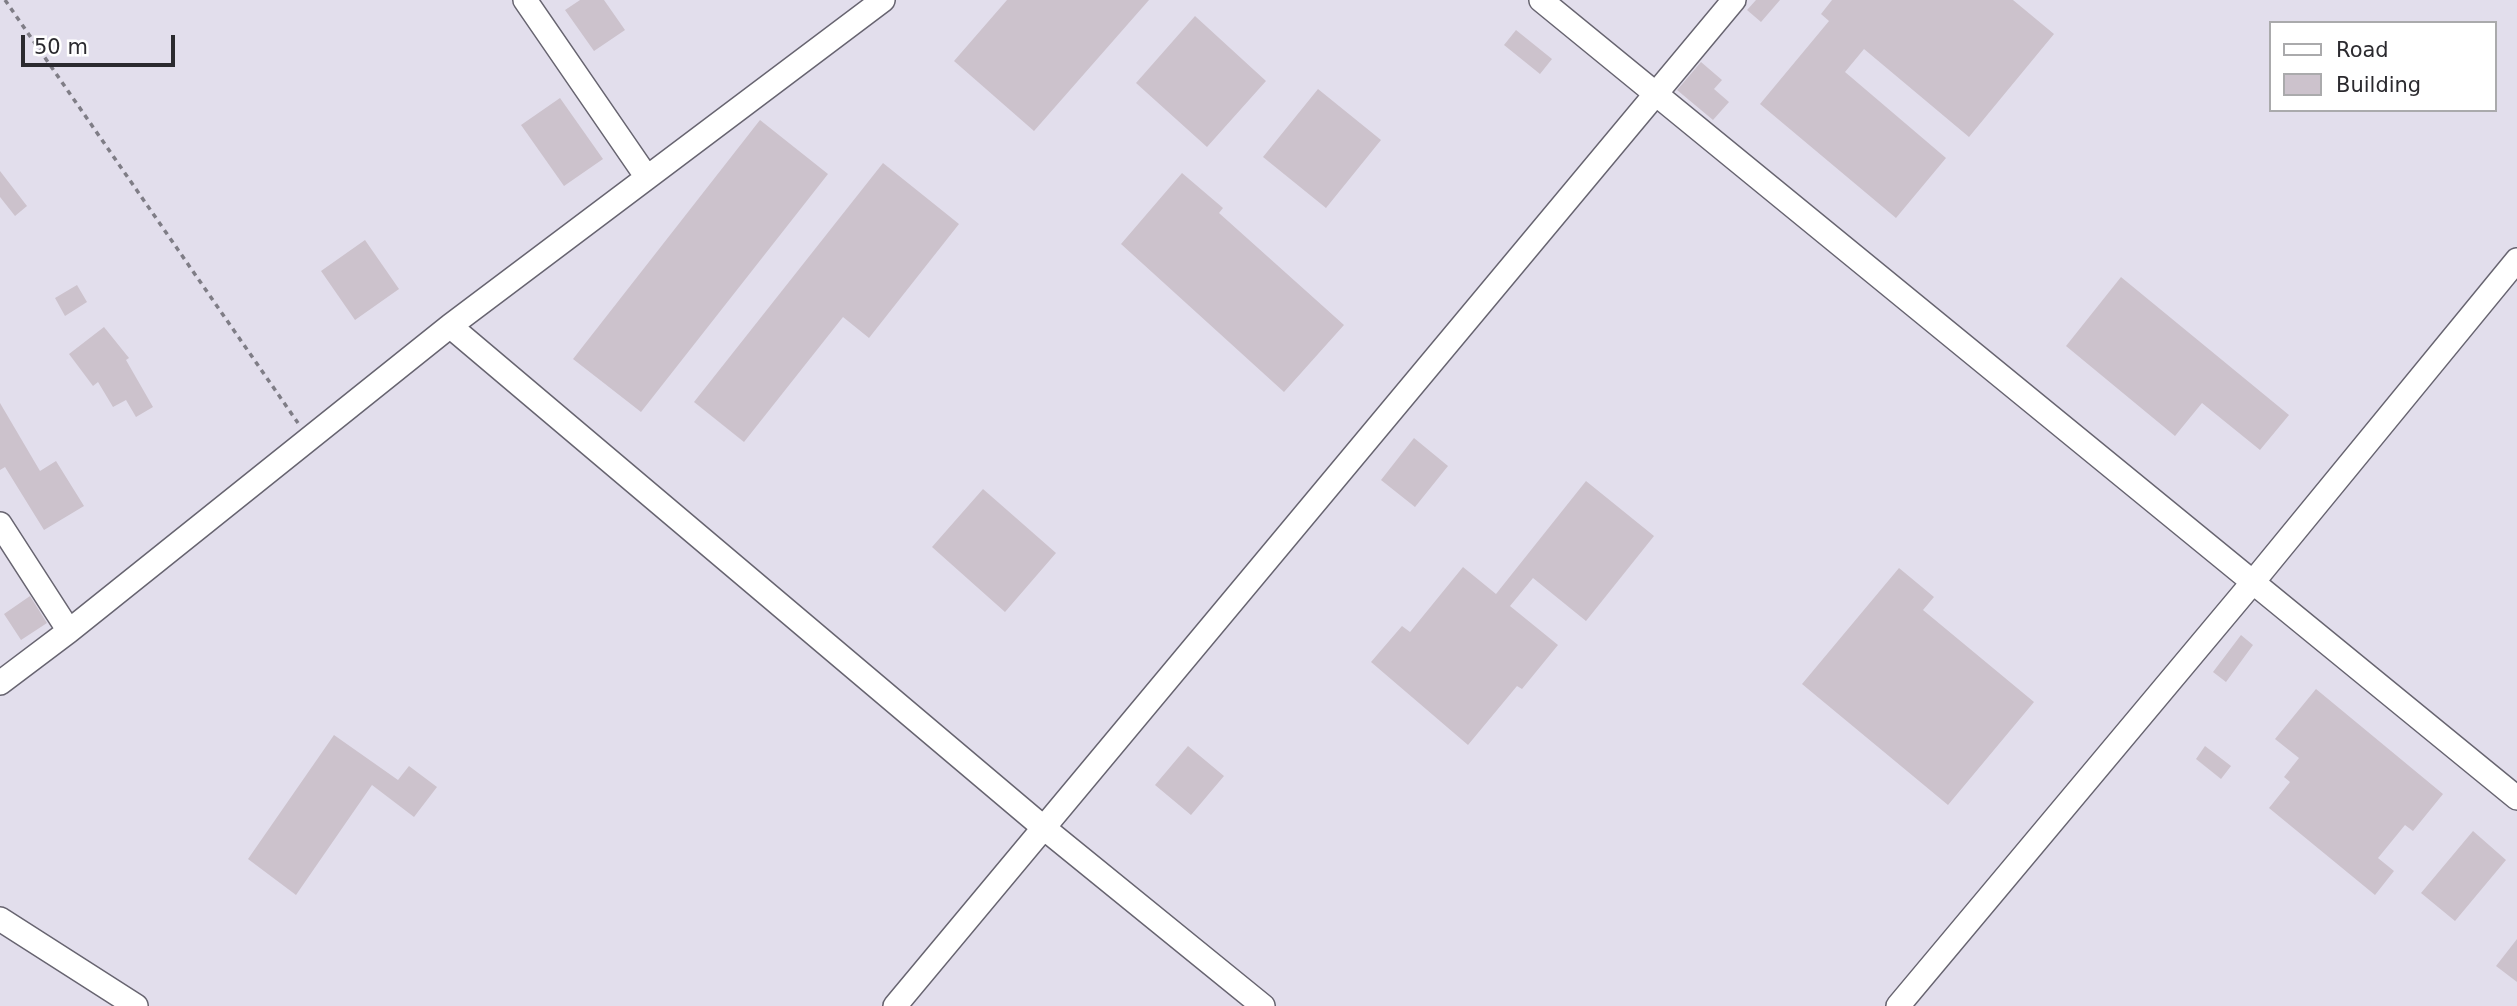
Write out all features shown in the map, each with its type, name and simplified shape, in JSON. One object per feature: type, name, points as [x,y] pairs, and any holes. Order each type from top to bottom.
[{"type":"street","points":[[525,0],[646,176]]},
{"type":"street","points":[[0,683],[69,631],[450,326],[883,0]]},
{"type":"street","points":[[1541,0],[2517,799]]},
{"type":"street","points":[[895,1006],[1734,0]]},
{"type":"street","points":[[1898,1006],[2253,582],[2517,260]]},
{"type":"street","points":[[450,326],[1044,828],[1263,1006]]},
{"type":"street","points":[[0,524],[69,631]]},
{"type":"street","points":[[0,919],[136,1006]]},
{"type":"path","points":[[0,3],[5,0],[309,439]]},
{"type":"building","points":[[580,0],[604,0],[625,30],[594,51],[565,10]]},
{"type":"building","points":[[1007,0],[1149,0],[1034,131],[954,61]]},
{"type":"building","points":[[1756,0],[1780,0],[1761,22],[1747,10]]},
{"type":"building","points":[[1832,0],[2013,0],[2054,34],[1969,137],[1864,49],[1845,72],[1946,158],[1896,218],[1760,104],[1829,21],[1821,14]]},
{"type":"building","points":[[1195,16],[1266,81],[1207,147],[1136,83]]},
{"type":"building","points":[[1516,30],[1552,59],[1540,74],[1504,45]]},
{"type":"building","points":[[1701,62],[1722,80],[1714,89],[1729,102],[1713,120],[1677,90]]},
{"type":"building","points":[[1318,89],[1381,140],[1326,208],[1263,157]]},
{"type":"building","points":[[560,98],[603,159],[564,186],[521,125]]},
{"type":"building","points":[[760,120],[828,174],[641,412],[573,359]]},
{"type":"building","points":[[883,163],[959,224],[869,338],[843,317],[744,442],[694,402]]},
{"type":"building","points":[[0,171],[27,206],[15,216],[0,197]]},
{"type":"building","points":[[1182,173],[1223,208],[1219,213],[1344,325],[1284,392],[1121,244]]},
{"type":"building","points":[[365,240],[399,289],[355,320],[321,271]]},
{"type":"building","points":[[2121,277],[2289,415],[2260,450],[2202,403],[2175,436],[2066,346]]},
{"type":"building","points":[[77,285],[87,302],[65,316],[55,298]]},
{"type":"building","points":[[104,327],[129,358],[126,360],[153,407],[136,417],[126,400],[113,407],[98,382],[93,386],[69,354]]},
{"type":"building","points":[[0,403],[40,471],[56,461],[84,506],[44,530],[5,467],[0,470]]},
{"type":"building","points":[[1414,438],[1448,466],[1415,507],[1381,480]]},
{"type":"building","points":[[1586,481],[1654,536],[1586,621],[1533,578],[1510,606],[1558,645],[1522,689],[1517,686],[1468,745],[1371,662],[1402,626],[1410,632],[1463,567],[1496,594]]},
{"type":"building","points":[[983,489],[1056,553],[1005,612],[932,547]]},
{"type":"building","points":[[1899,568],[1934,597],[1923,610],[2034,702],[1948,805],[1802,684]]},
{"type":"building","points":[[30,596],[47,623],[21,640],[4,614]]},
{"type":"building","points":[[2241,635],[2253,645],[2226,682],[2213,672]]},
{"type":"building","points":[[2316,689],[2443,794],[2413,831],[2405,825],[2378,858],[2394,871],[2375,895],[2269,808],[2290,782],[2284,777],[2299,758],[2275,739]]},
{"type":"building","points":[[334,735],[398,780],[409,766],[437,787],[414,817],[372,785],[296,895],[248,859]]},
{"type":"building","points":[[1188,746],[1224,776],[1191,815],[1155,785]]},
{"type":"building","points":[[2205,746],[2231,766],[2221,779],[2196,759]]},
{"type":"building","points":[[2473,831],[2506,860],[2455,921],[2421,893]]},
{"type":"building","points":[[2517,939],[2517,982],[2496,966]]}]
